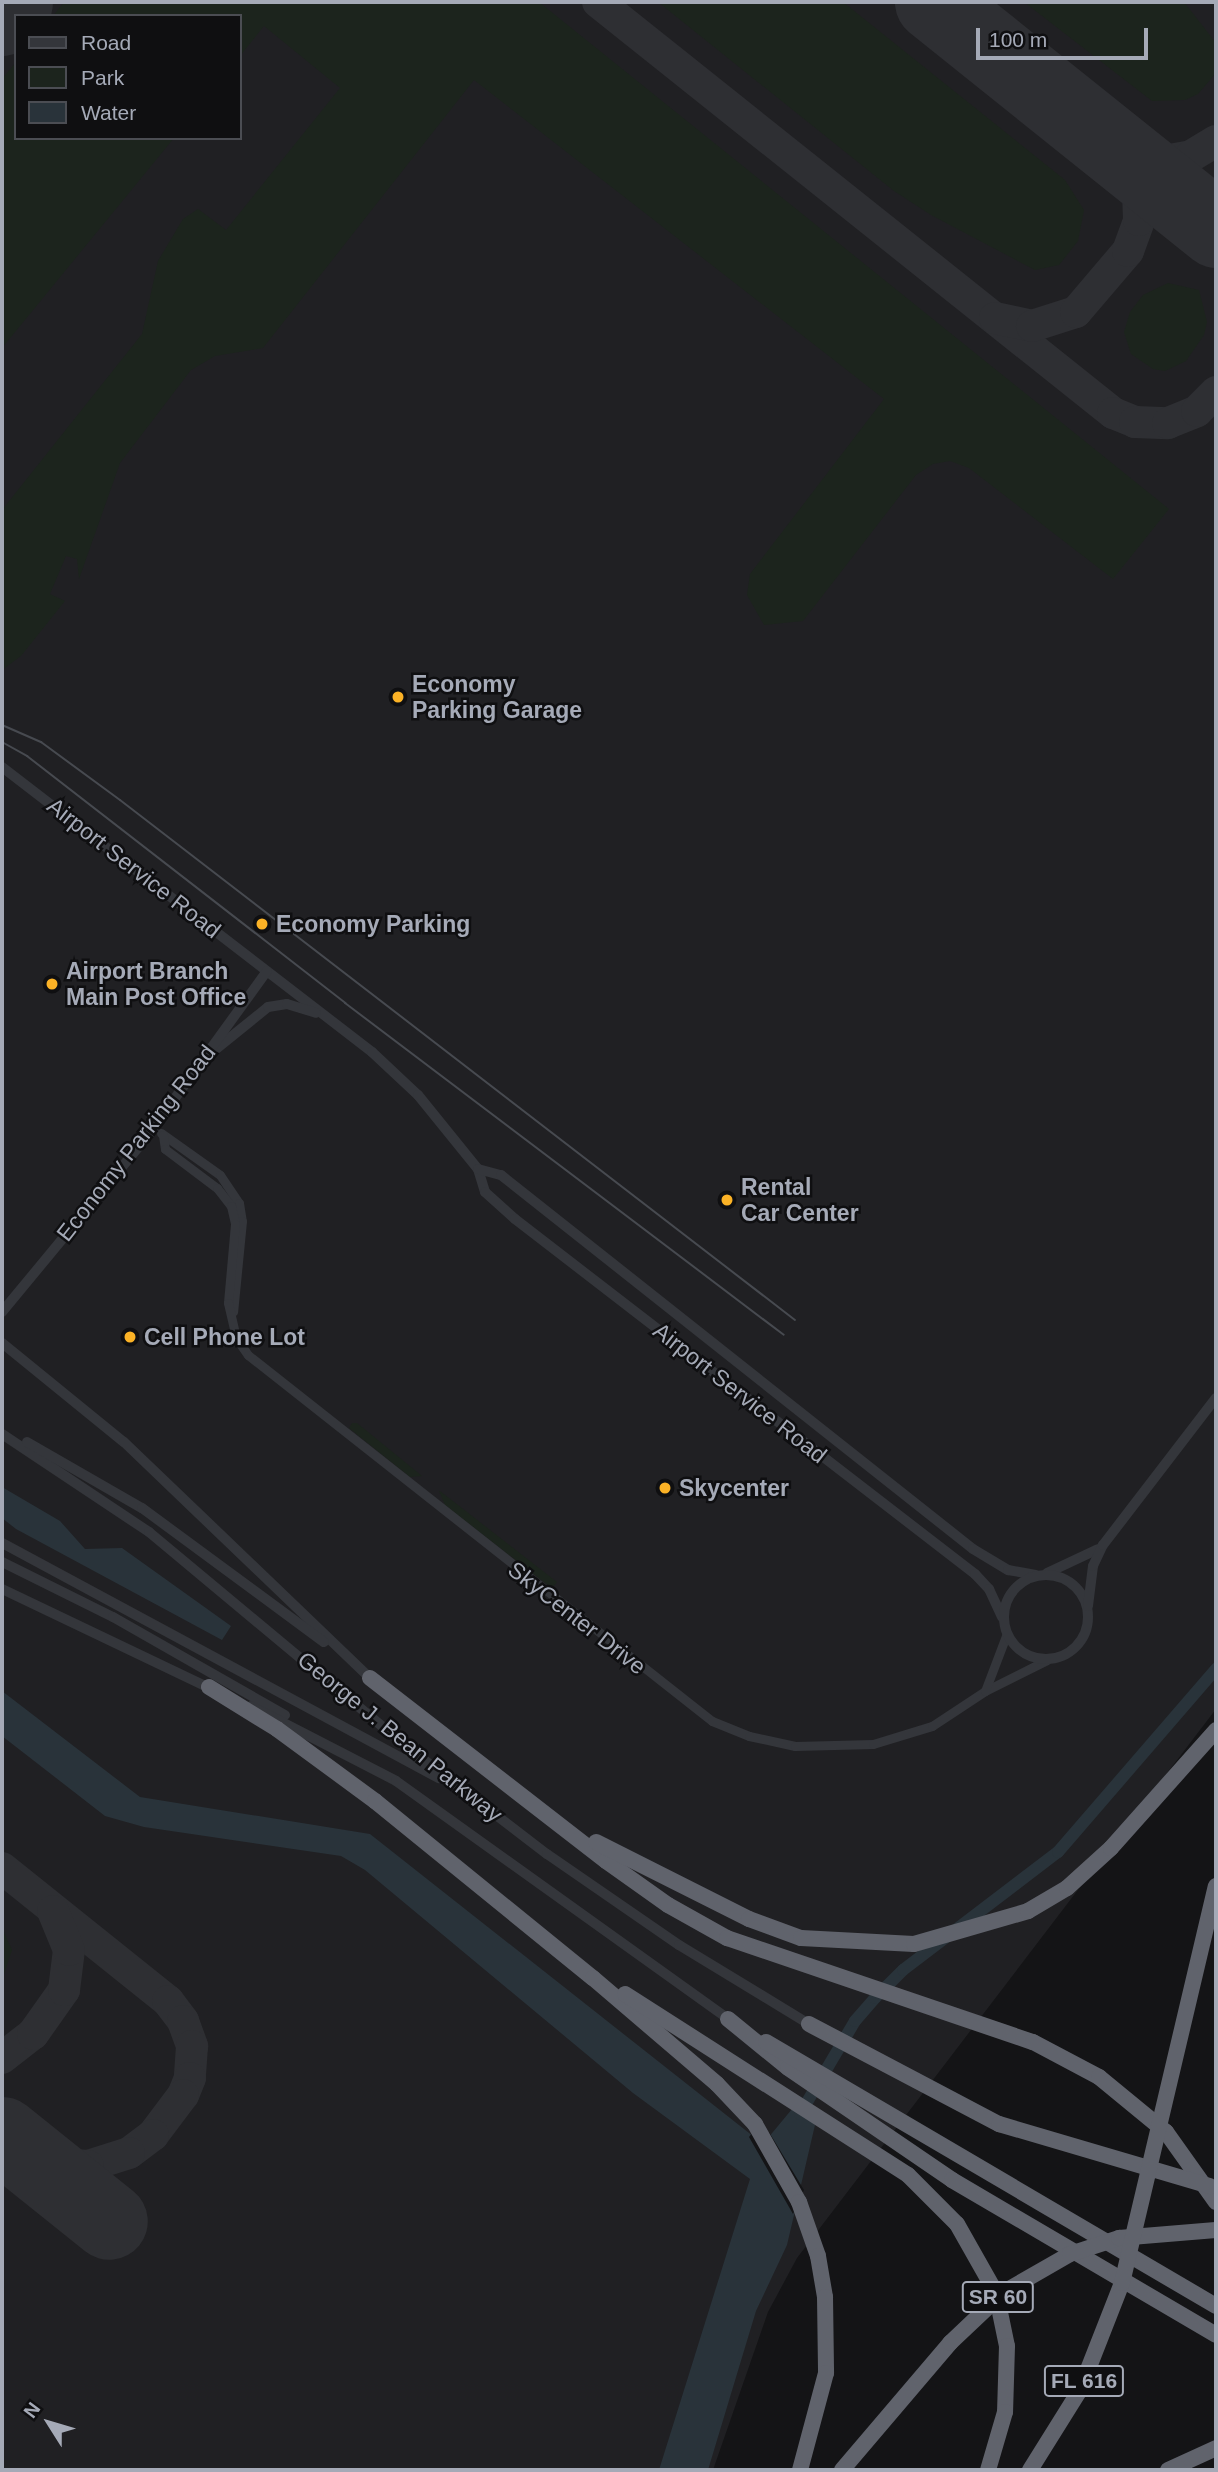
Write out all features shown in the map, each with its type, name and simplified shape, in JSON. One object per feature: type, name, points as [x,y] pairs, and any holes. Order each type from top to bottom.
[{"type":"highway","points":[[370,1678],[515,1792],[668,1905],[727,1938],[817,1971],[1033,2042],[1068,2059],[1125,2095],[1166,2132],[1216,2202]]},
{"type":"highway","points":[[209,1687],[318,1758],[561,1952],[717,2084],[755,2124],[799,2202],[818,2256],[827,2340],[820,2407],[800,2470]]},
{"type":"highway","points":[[515,1792],[621,1856],[749,1919],[801,1938],[914,1944],[982,1928],[1028,1911],[1083,1872],[1111,1848],[1216,1730]]},
{"type":"highway","name":"FL 616","points":[[1030,2470],[1080,2390],[1122,2283],[1216,1886]]},
{"type":"highway","points":[[561,1952],[831,2126],[927,2192],[957,2224],[985,2267],[1003,2321],[1007,2391],[988,2470]]},
{"type":"highway","points":[[728,2019],[952,2180],[1216,2335]]},
{"type":"highway","points":[[809,2024],[865,2056],[999,2124],[1216,2188]]},
{"type":"highway","points":[[791,2063],[1216,2306]]},
{"type":"highway","name":"SR 60","points":[[842,2470],[950,2343],[1004,2292],[1070,2255],[1119,2238],[1216,2230]]},
{"type":"highway","points":[[1168,2470],[1216,2448]]},
{"type":"street","name":"Airport Service Road","points":[[2,767],[328,1017],[410,1087],[478,1169],[485,1192],[515,1219],[975,1574],[989,1589],[1002,1617]]},
{"type":"street","name":"Economy Parking Road","points":[[2,1312],[159,1131],[267,971]]},
{"type":"street","points":[[203,1065],[231,1035],[268,1007],[287,1004],[328,1017]]},
{"type":"street","name":"SkyCenter Drive","points":[[159,1131],[220,1175],[239,1203],[243,1221],[231,1320],[248,1355],[454,1521],[720,1726],[795,1746],[863,1745],[922,1730],[963,1709],[985,1691],[1047,1660]]},
{"type":"street","name":"Airport Service Road","points":[[478,1169],[501,1175],[973,1549],[1008,1570],[1038,1575]]},
{"type":"street","points":[[2,1343],[124,1442],[370,1678]]},
{"type":"street","points":[[1103,1545],[1079,1561],[1038,1575],[1014,1589],[1002,1617],[1007,1633],[1020,1651],[1047,1660],[1062,1657],[1079,1644],[1088,1624],[1093,1566],[1103,1545],[1216,1398]]},
{"type":"street","points":[[2,1432],[142,1508],[370,1678]]},
{"type":"street","name":"George J. Bean Parkway","points":[[2,1432],[149,1532],[489,1810],[679,1945],[809,2024]]},
{"type":"street","points":[[2,1543],[398,1755],[489,1810]]},
{"type":"street","points":[[2,1562],[217,1674],[352,1755]]},
{"type":"street","points":[[1038,1575],[1074,1585],[1088,1609]]},
{"type":"street","name":"George J. Bean Parkway","points":[[2,1589],[352,1755],[436,1809],[728,2019]]},
{"type":"street","points":[[985,1691],[1007,1633]]},
{"type":"shaded area","points":[[2,2],[1216,2],[1216,1709],[797,2258],[768,2312],[713,2470],[2,2470]]},
{"type":"green space","points":[[64,2],[539,2],[1169,509],[1113,579],[969,468],[950,461],[933,464],[916,475],[803,621],[764,625],[747,595],[750,574],[884,399],[474,80],[263,348],[215,356],[191,370],[120,463],[79,579],[77,559],[66,556],[50,594],[65,601],[21,656],[2,670],[2,510],[142,334],[158,261],[183,219],[198,209],[226,230],[340,88],[264,26],[242,54],[242,14],[55,14]]},
{"type":"green space","points":[[658,2],[843,2],[1065,180],[1084,210],[1078,241],[1059,265],[1035,270],[931,215],[894,191]]},
{"type":"green space","points":[[1024,2],[1184,2],[1216,43],[1216,73],[1198,94],[1185,100],[1152,101]]},
{"type":"green space","points":[[14,64],[14,140],[172,140],[2,348],[2,79]]},
{"type":"green space","points":[[1168,283],[1199,290],[1207,322],[1204,335],[1186,361],[1165,371],[1153,369],[1131,354],[1124,332],[1130,312],[1143,295]]},
{"type":"green space","points":[[352,1423],[357,1423],[422,1476],[410,1477],[349,1428]]},
{"type":"green space","points":[[439,1491],[557,1582],[552,1588],[540,1579],[445,1505]]},
{"type":"green space","points":[[2,1928],[12,1950],[2,1980]]},
{"type":"water","points":[[2,1487],[60,1521],[85,1549],[122,1548],[231,1626],[222,1640],[16,1529],[2,1518]]},
{"type":"water","points":[[2,1691],[140,1797],[370,1834],[763,2144],[797,2103],[815,2125],[787,2245],[756,2311],[708,2470],[659,2470],[750,2179],[633,2093],[365,1870],[341,1856],[144,1827],[105,1816],[2,1736]]},
{"type":"pier","points":[[753,2132],[762,2139],[769,2132],[804,2190],[793,2214],[749,2137]]},
{"type":"waterway","points":[[800,2114],[855,2021],[875,1998],[903,1970],[1058,1852],[1216,1669]]},
{"type":"taxiway","points":[[598,2],[1113,413],[1135,422],[1168,423],[1197,411],[1216,392]]},
{"type":"taxiway","points":[[995,318],[1032,326],[1076,312],[1128,251],[1139,220],[1138,190],[1122,158],[1029,82]]},
{"type":"taxiway","points":[[1113,143],[1141,157],[1164,161],[1191,156],[1216,141]]},
{"type":"taxiway","points":[[2,1868],[168,2001],[183,2021],[192,2046],[190,2078],[183,2095],[153,2135],[129,2153],[88,2166],[48,2163],[26,2155]]},
{"type":"taxiway","points":[[2,2058],[33,2034],[64,1990],[69,1950],[53,1911]]},
{"type":"runway","points":[[2,17],[14,2]]},
{"type":"runway","points":[[933,2],[1216,229]]},
{"type":"runway","points":[[2,2135],[109,2221]]},
{"type":"tram line","points":[[2,725],[41,742],[120,800],[795,1320]]},
{"type":"tram line","points":[[2,742],[27,756],[345,1003],[784,1335]]},
{"type":"place","name":"Economy Parking Garage","points":[[398,697]]},
{"type":"place","name":"Economy Parking","points":[[262,924]]},
{"type":"place","name":"Airport Branch Main Post Office","points":[[52,984]]},
{"type":"place","name":"Rental Car Center","points":[[727,1200]]},
{"type":"place","name":"Cell Phone Lot","points":[[130,1337]]},
{"type":"place","name":"Skycenter","points":[[665,1488]]}]
